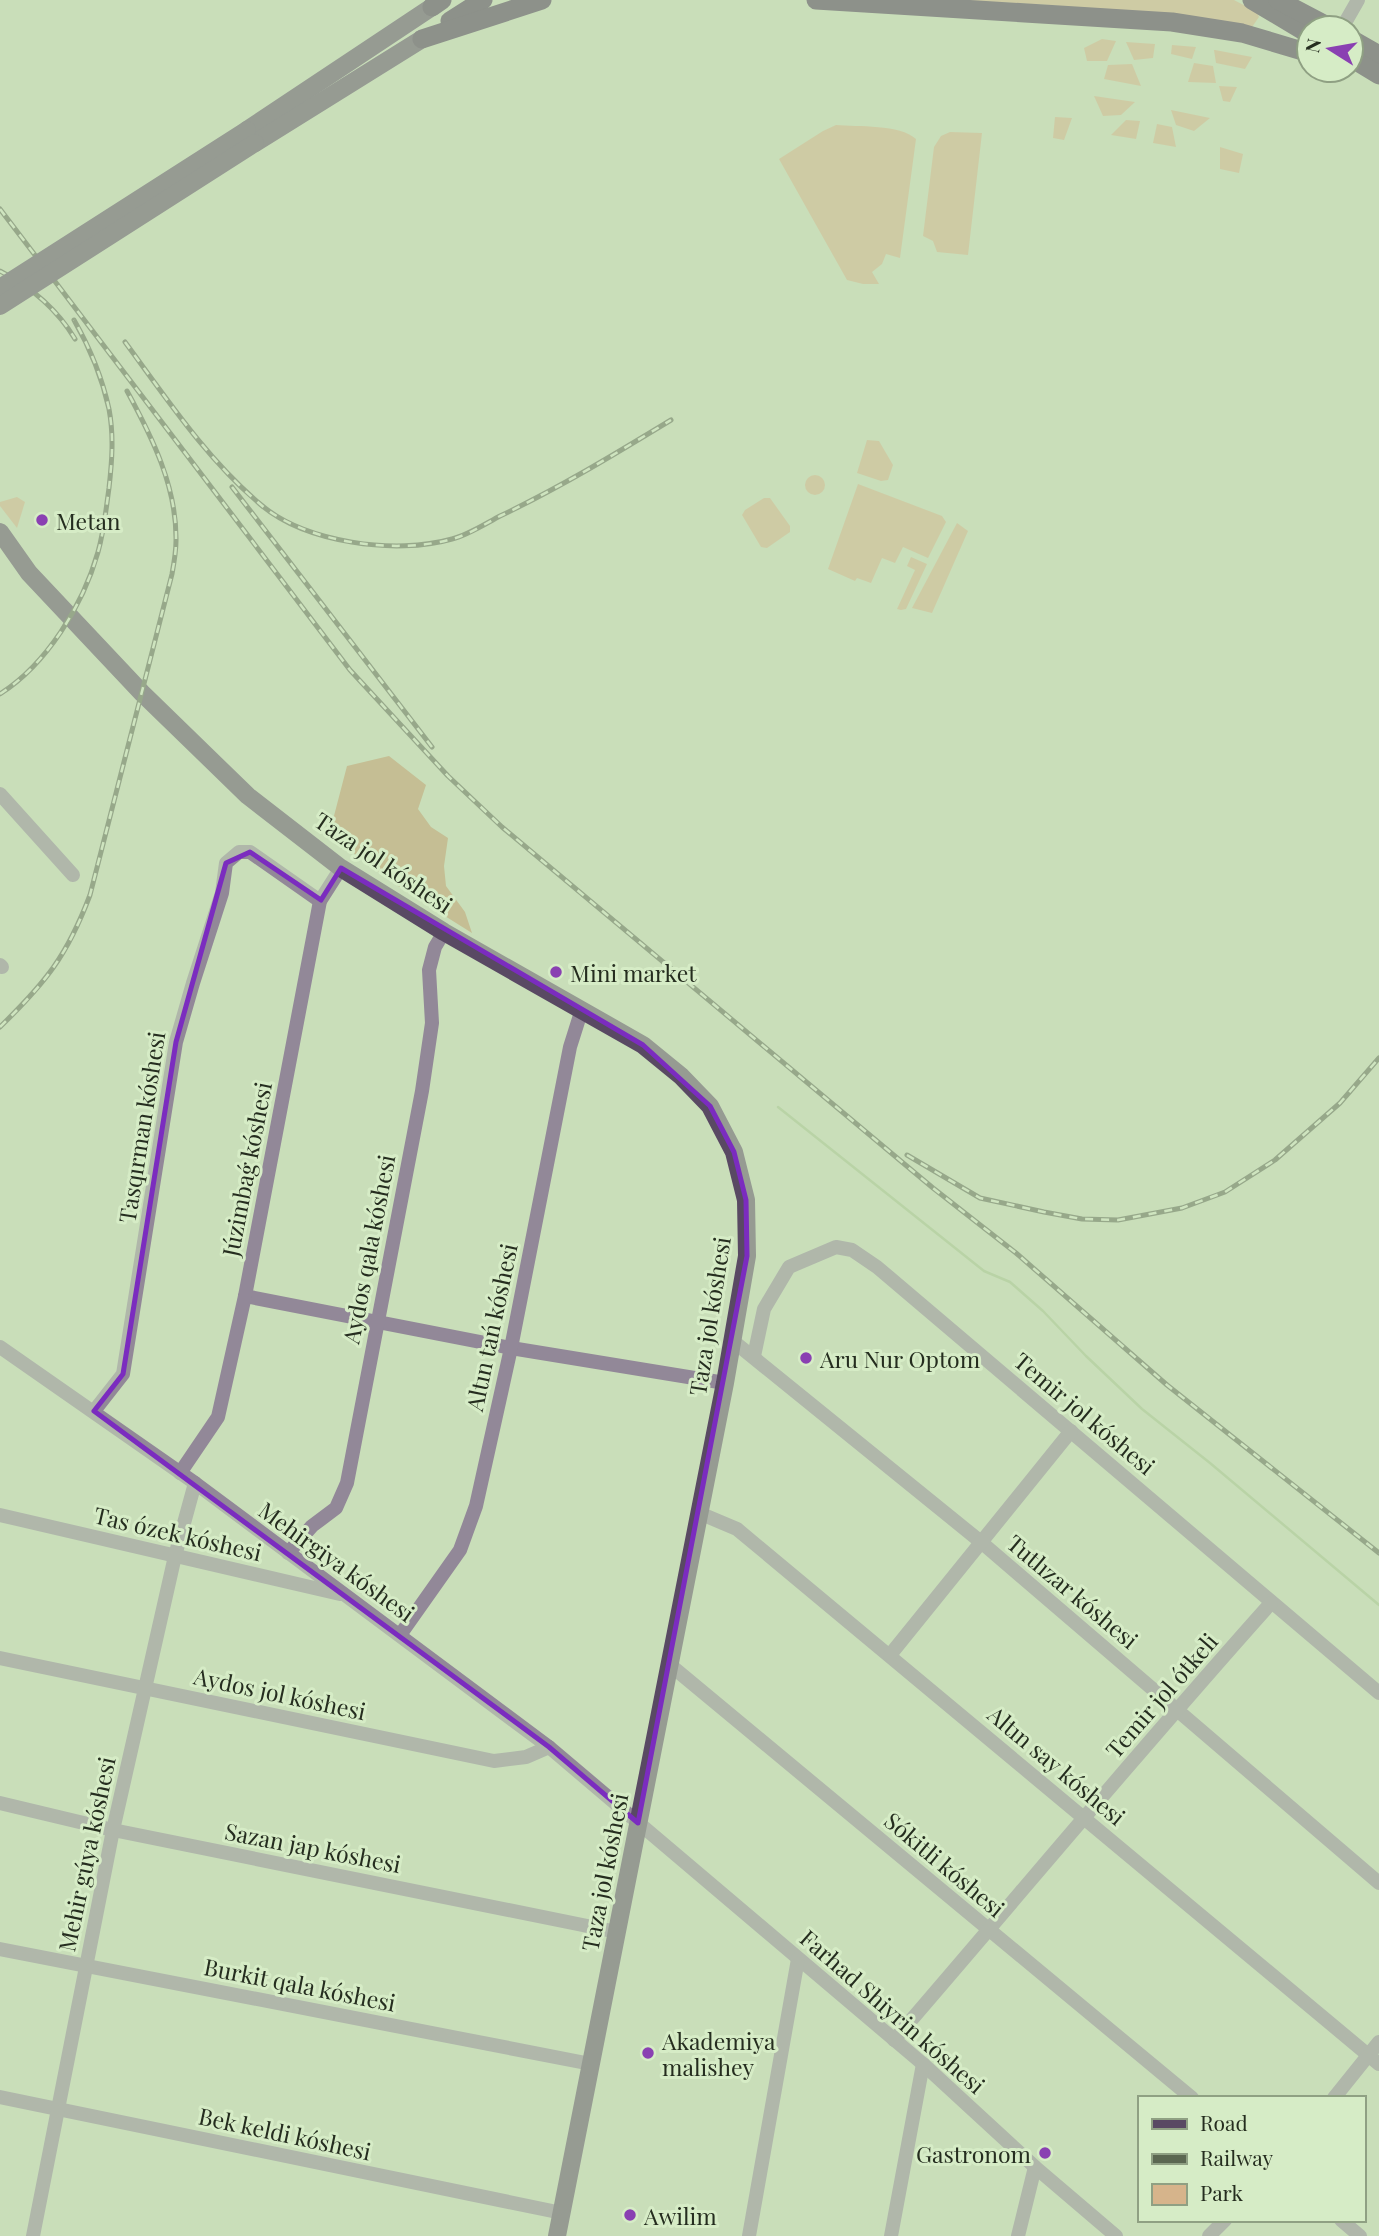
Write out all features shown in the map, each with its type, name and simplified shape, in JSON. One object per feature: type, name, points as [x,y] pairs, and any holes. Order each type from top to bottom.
[{"type":"highway","points":[[422,39],[483,0]]},
{"type":"highway","points":[[422,39],[541,0]]},
{"type":"highway","points":[[816,0],[1172,22],[1242,33],[1295,50]]},
{"type":"highway","points":[[1252,0],[1295,26]]},
{"type":"highway","points":[[1278,0],[1306,14]]},
{"type":"highway","points":[[1309,0],[1322,14]]},
{"type":"main road","points":[[0,306],[251,137],[437,2]]},
{"type":"main road","points":[[0,288],[251,137],[422,39]]},
{"type":"main road","name":"Taza jol kóshesi","points":[[0,532],[29,573],[142,693],[248,796],[341,868],[444,932],[643,1045],[681,1076],[710,1106],[734,1152],[747,1200],[747,1255],[733,1341],[557,2236]]},
{"type":"main road","points":[[0,557],[29,573]]},
{"type":"street","points":[[0,794],[73,875]]},
{"type":"street","name":"Tasqırman kóshesi","points":[[94,1410],[123,1374],[176,1042],[192,983],[222,893],[226,863],[239,852],[250,852],[320,901]]},
{"type":"street","name":"Júzimbaǵ kóshesi","points":[[180,1472],[218,1417],[245,1296],[320,901],[341,868]]},
{"type":"street","name":"Aydos qala kóshesi","points":[[288,1553],[312,1526],[336,1508],[347,1483],[422,1091],[432,1023],[429,970],[444,932]]},
{"type":"street","name":"Altın tań kóshesi","points":[[400,1635],[460,1550],[476,1506],[511,1348],[570,1047],[582,1009]]},
{"type":"street","name":"Temir jol kóshesi","points":[[754,1356],[764,1309],[789,1268],[836,1247],[852,1250],[1071,1431],[1379,1693]]},
{"type":"street","points":[[245,1296],[511,1348],[725,1383]]},
{"type":"street","name":"Tutlızar kóshesi","points":[[733,1341],[981,1542],[1379,1883]]},
{"type":"street","name":"Mehirgiya kóshesi","points":[[0,1347],[94,1410],[400,1635],[549,1747],[638,1823]]},
{"type":"street","points":[[890,1655],[1071,1431]]},
{"type":"street","name":"Mehir gúyа kóshesi","points":[[33,2236],[113,1830],[175,1556],[195,1483]]},
{"type":"street","name":"Altın say kóshesi","points":[[699,1513],[737,1529],[1374,2059]]},
{"type":"street","name":"Tas ózek kóshesi","points":[[0,1515],[345,1595]]},
{"type":"street","name":"Temir jol ótkeli","points":[[894,2039],[1086,1818],[1177,1708],[1271,1603]]},
{"type":"street","name":"Aydos jol kóshesi","points":[[0,1658],[494,1761],[526,1757],[549,1747]]},
{"type":"street","name":"Sókitli kóshesi","points":[[669,1664],[1190,2096]]},
{"type":"street","name":"Sazan jap kóshesi","points":[[0,1803],[113,1830],[617,1933]]},
{"type":"street","name":"Farhad Shiyrin kóshesi","points":[[638,1823],[923,2064],[1035,2167],[1116,2236]]},
{"type":"street","name":"Burkit qala kóshesi","points":[[0,1949],[592,2064]]},
{"type":"street","points":[[749,2236],[798,1959]]},
{"type":"street","points":[[1336,2096],[1374,2059],[1379,2042]]},
{"type":"street","points":[[891,2236],[923,2064]]},
{"type":"street","name":"Bek keldi kóshesi","points":[[0,2097],[562,2213]]},
{"type":"street","points":[[1017,2236],[1035,2167]]},
{"type":"street","points":[[1209,2236],[1223,2222]]},
{"type":"street","points":[[1343,2222],[1360,2236]]},
{"type":"highlighted area","points":[[250,852],[321,900],[341,868],[643,1045],[710,1106],[734,1152],[746,1200],[747,1256],[638,1823],[549,1747],[94,1411],[123,1374],[176,1042],[226,863]]},
{"type":"green space","points":[[955,0],[1234,0],[1257,12],[1259,17],[1252,27],[1049,5]]},
{"type":"green space","points":[[1102,39],[1116,41],[1107,61],[1087,61],[1084,48]]},
{"type":"green space","points":[[1126,42],[1155,44],[1153,58],[1134,60]]},
{"type":"green space","points":[[1172,45],[1196,47],[1192,59],[1171,54]]},
{"type":"green space","points":[[1214,50],[1252,57],[1245,69],[1216,63]]},
{"type":"green space","points":[[1194,63],[1213,66],[1216,83],[1188,82]]},
{"type":"green space","points":[[1132,64],[1141,86],[1104,79],[1108,65]]},
{"type":"green space","points":[[1219,86],[1237,87],[1230,102],[1223,101]]},
{"type":"green space","points":[[1094,96],[1135,102],[1121,115],[1103,116]]},
{"type":"green space","points":[[1171,110],[1210,118],[1194,131],[1176,125]]},
{"type":"green space","points":[[1055,117],[1072,118],[1064,140],[1053,138]]},
{"type":"green space","points":[[1126,120],[1140,121],[1136,139],[1111,135]]},
{"type":"green space","points":[[1157,124],[1172,127],[1176,147],[1153,143]]},
{"type":"green space","points":[[836,125],[889,129],[909,134],[916,139],[900,258],[886,254],[882,264],[872,272],[879,284],[847,280],[779,159]]},
{"type":"green space","points":[[950,132],[982,133],[968,255],[937,252],[933,241],[923,236],[934,147],[941,136]]},
{"type":"green space","points":[[1220,147],[1243,154],[1239,173],[1220,169]]},
{"type":"green space","points":[[867,440],[879,441],[893,465],[888,480],[881,481],[857,473]]},
{"type":"green space","points":[[811,475],[819,475],[825,485],[819,495],[811,495],[805,489],[805,481]]},
{"type":"green space","points":[[858,484],[942,516],[946,522],[928,558],[903,547],[895,563],[882,558],[871,583],[857,578],[855,581],[828,569]]},
{"type":"green space","points":[[17,497],[25,502],[17,528],[0,506],[0,502]]},
{"type":"green space","points":[[764,498],[770,498],[790,526],[790,532],[767,548],[761,547],[742,515],[745,510]]},
{"type":"green space","points":[[957,523],[968,531],[932,613],[912,608]]},
{"type":"green space","points":[[911,557],[927,564],[906,609],[901,610],[897,609],[915,570],[907,566]]},
{"type":"shaded area","points":[[389,756],[426,785],[418,809],[431,827],[448,838],[444,866],[446,886],[465,912],[472,933],[405,891],[329,835],[347,766]]},
{"type":"waterway","points":[[778,1107],[984,1271],[1010,1282],[1142,1409],[1379,1605]]},
{"type":"railway","points":[[0,209],[350,670],[448,776],[502,827],[933,1188],[1016,1253],[1167,1385],[1379,1553]]},
{"type":"railway","points":[[0,271],[42,300],[60,318],[75,339]]},
{"type":"railway","points":[[0,694],[33,667],[61,632],[83,592],[102,536],[111,468],[111,419],[99,374],[74,320]]},
{"type":"railway","points":[[125,342],[205,448],[260,504],[301,528],[352,542],[405,546],[430,544],[458,537],[565,482],[671,420]]},
{"type":"railway","points":[[0,1027],[54,967],[73,935],[90,895],[172,574],[176,541],[168,482],[154,444],[127,391]]},
{"type":"railway","points":[[232,487],[432,747]]},
{"type":"railway","points":[[907,1155],[980,1198],[1044,1212],[1082,1219],[1118,1220],[1182,1208],[1225,1192],[1275,1160],[1340,1103],[1379,1058]]},
{"type":"place","name":"Metan","points":[[42,520]]},
{"type":"place","name":"Mini market","points":[[556,972]]},
{"type":"place","name":"Aru Nur Optom","points":[[806,1358]]},
{"type":"place","name":"Akademiya malishey","points":[[648,2053]]},
{"type":"place","name":"Gastronom","points":[[1045,2153]]},
{"type":"place","name":"Awilim","points":[[630,2215]]}]
